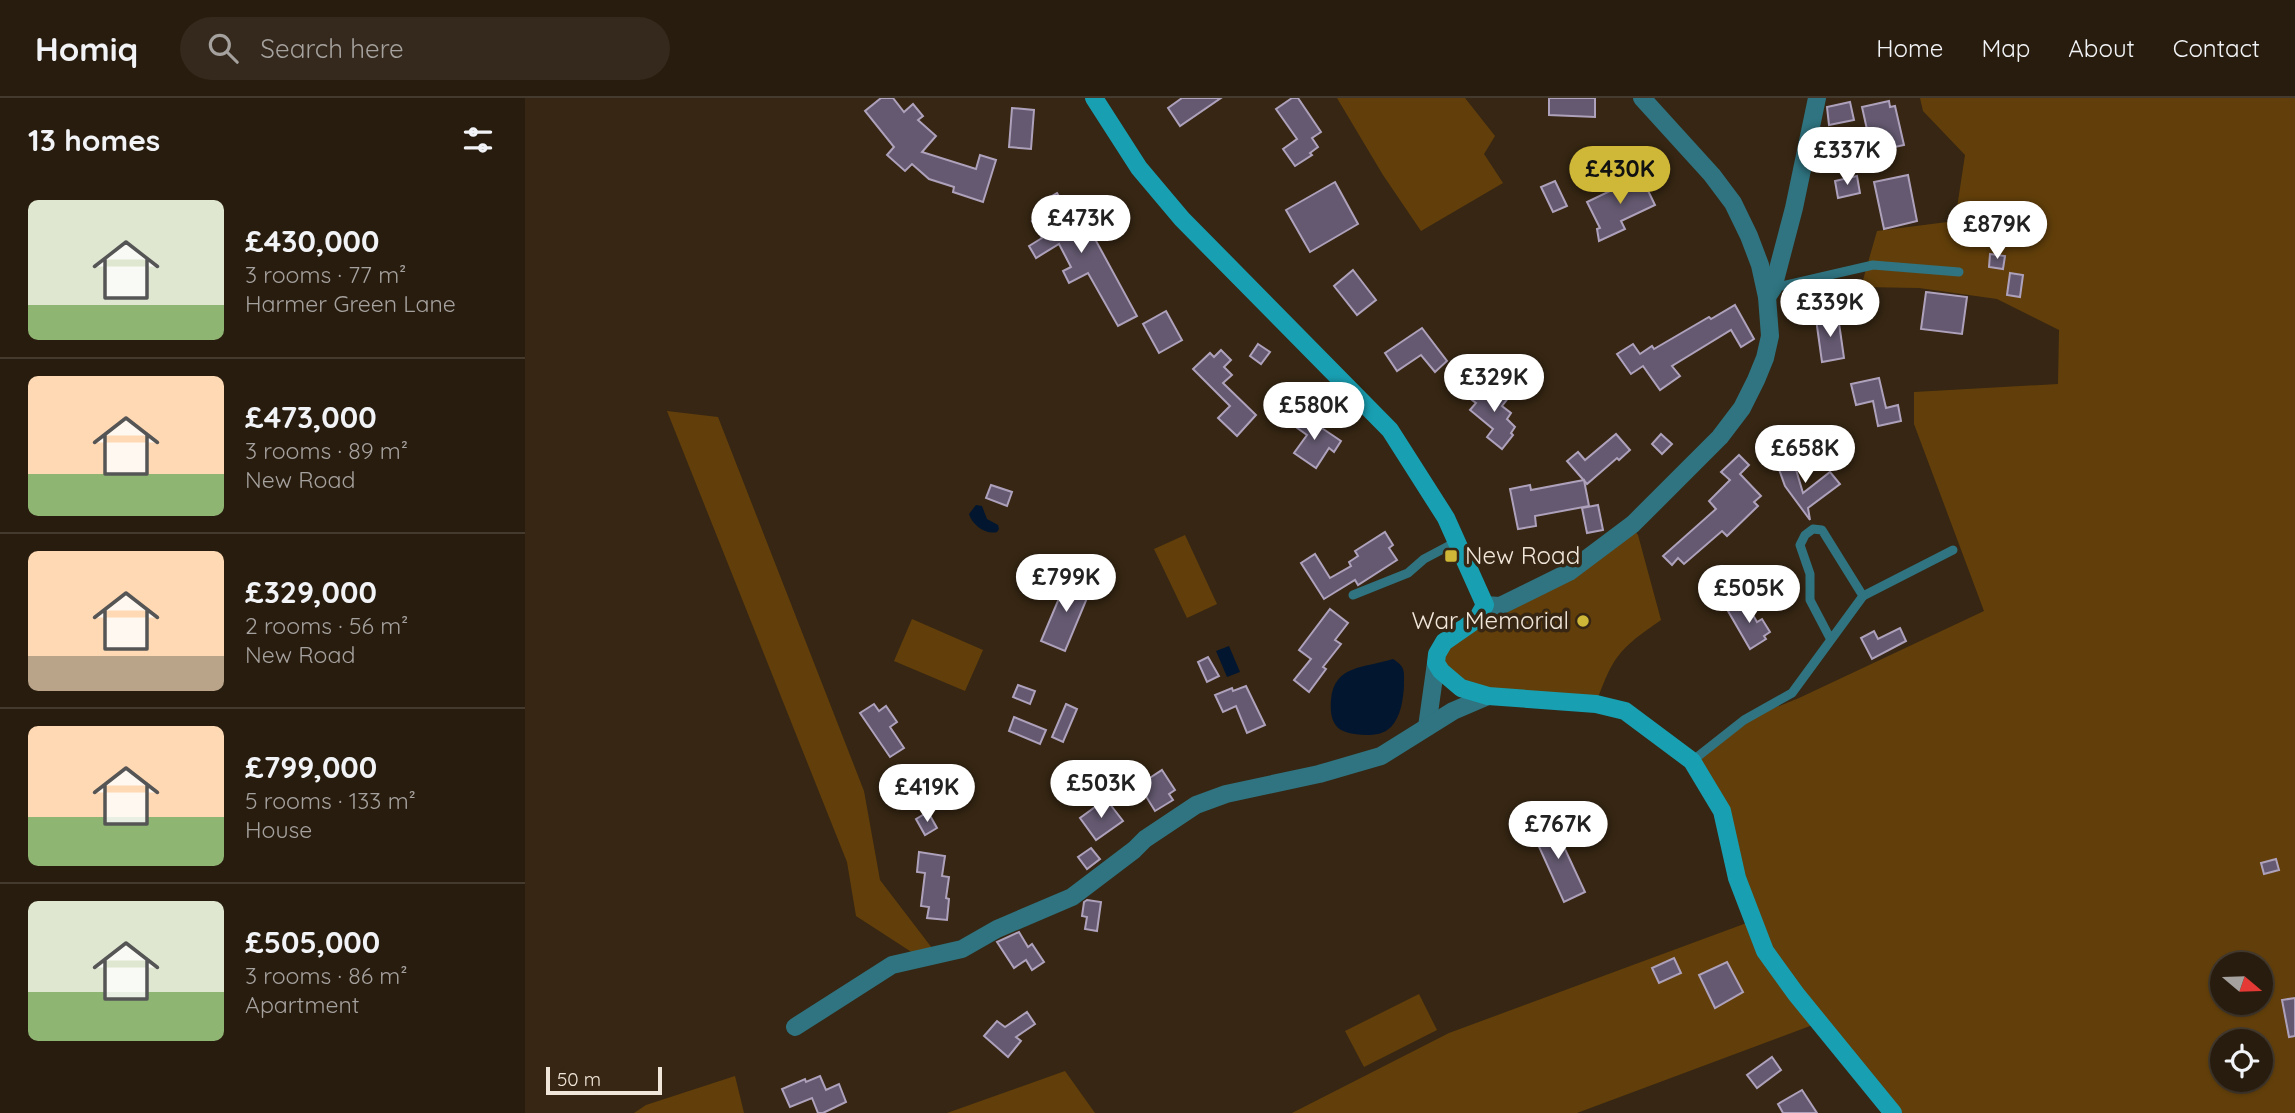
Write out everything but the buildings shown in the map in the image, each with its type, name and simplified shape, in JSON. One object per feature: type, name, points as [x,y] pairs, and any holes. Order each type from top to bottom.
[{"type":"street","points":[[1094,98],[1139,168],[1182,219],[1390,430],[1458,541],[1485,605]]},
{"type":"street","points":[[1641,98],[1712,175],[1733,203],[1770,293]]},
{"type":"street","points":[[1485,605],[1500,606],[1569,572],[1633,524],[1703,456],[1742,408],[1756,380],[1770,336],[1770,293],[1794,208],[1817,98]]},
{"type":"street","points":[[1427,727],[1437,654],[1444,642],[1477,619],[1485,605]]},
{"type":"street","points":[[1436,663],[1441,671],[1461,688],[1488,696],[1596,704],[1625,711],[1692,761],[1722,811],[1737,878],[1765,951],[1796,994],[1893,1113]]},
{"type":"street","points":[[795,1027],[892,965],[961,949],[997,929],[1072,897],[1145,839],[1196,806],[1226,794],[1319,774],[1381,755],[1453,711],[1488,696]]},
{"type":"lane","points":[[1770,293],[1873,265],[1959,272]]},
{"type":"lane","points":[[1831,640],[1810,600],[1810,574],[1800,545],[1805,535],[1813,529],[1822,530],[1863,596]]},
{"type":"lane","points":[[1353,594],[1408,573],[1424,559],[1458,541]]},
{"type":"lane","points":[[1692,761],[1744,720],[1792,693],[1863,596],[1954,550]]},
{"type":"shaded area","points":[[1337,98],[1465,98],[1495,136],[1484,154],[1503,183],[1421,231],[1383,175]]},
{"type":"shaded area","points":[[1920,98],[2295,98],[2295,1113],[1893,1113],[1818,1023],[1577,1113],[1292,1113],[1449,1033],[1752,921],[1730,853],[1692,761],[1744,720],[1799,698],[1984,611],[1914,424],[1914,392],[2058,384],[2059,330],[1997,299],[1919,288],[1861,287],[1877,231],[1955,221],[1965,155],[1923,111]]},
{"type":"shaded area","points":[[667,411],[718,417],[864,791],[880,880],[932,948],[913,953],[856,916],[847,862]]},
{"type":"shaded area","points":[[1631,526],[1638,535],[1661,620],[1619,655],[1607,675],[1596,704],[1461,688],[1437,654],[1500,606]]},
{"type":"shaded area","points":[[1185,535],[1217,604],[1187,618],[1154,549]]},
{"type":"shaded area","points":[[912,619],[983,650],[965,691],[894,661]]},
{"type":"shaded area","points":[[1419,994],[1437,1030],[1364,1067],[1345,1031]]},
{"type":"shaded area","points":[[1065,1071],[1095,1113],[947,1113]]},
{"type":"shaded area","points":[[735,1076],[744,1113],[634,1113],[646,1105]]},
{"type":"water","points":[[976,505],[982,506],[987,519],[998,525],[997,532],[984,531],[973,522],[969,514]]},
{"type":"water","points":[[1229,646],[1240,672],[1227,677],[1216,651]]},
{"type":"water","points":[[1393,659],[1403,670],[1404,686],[1399,713],[1391,727],[1379,734],[1366,735],[1349,733],[1338,728],[1332,717],[1331,700],[1338,680],[1353,669]]},
{"type":"place","name":"New Road","points":[[1451,556]]},
{"type":"place","name":"War Memorial","points":[[1583,621]]}]
